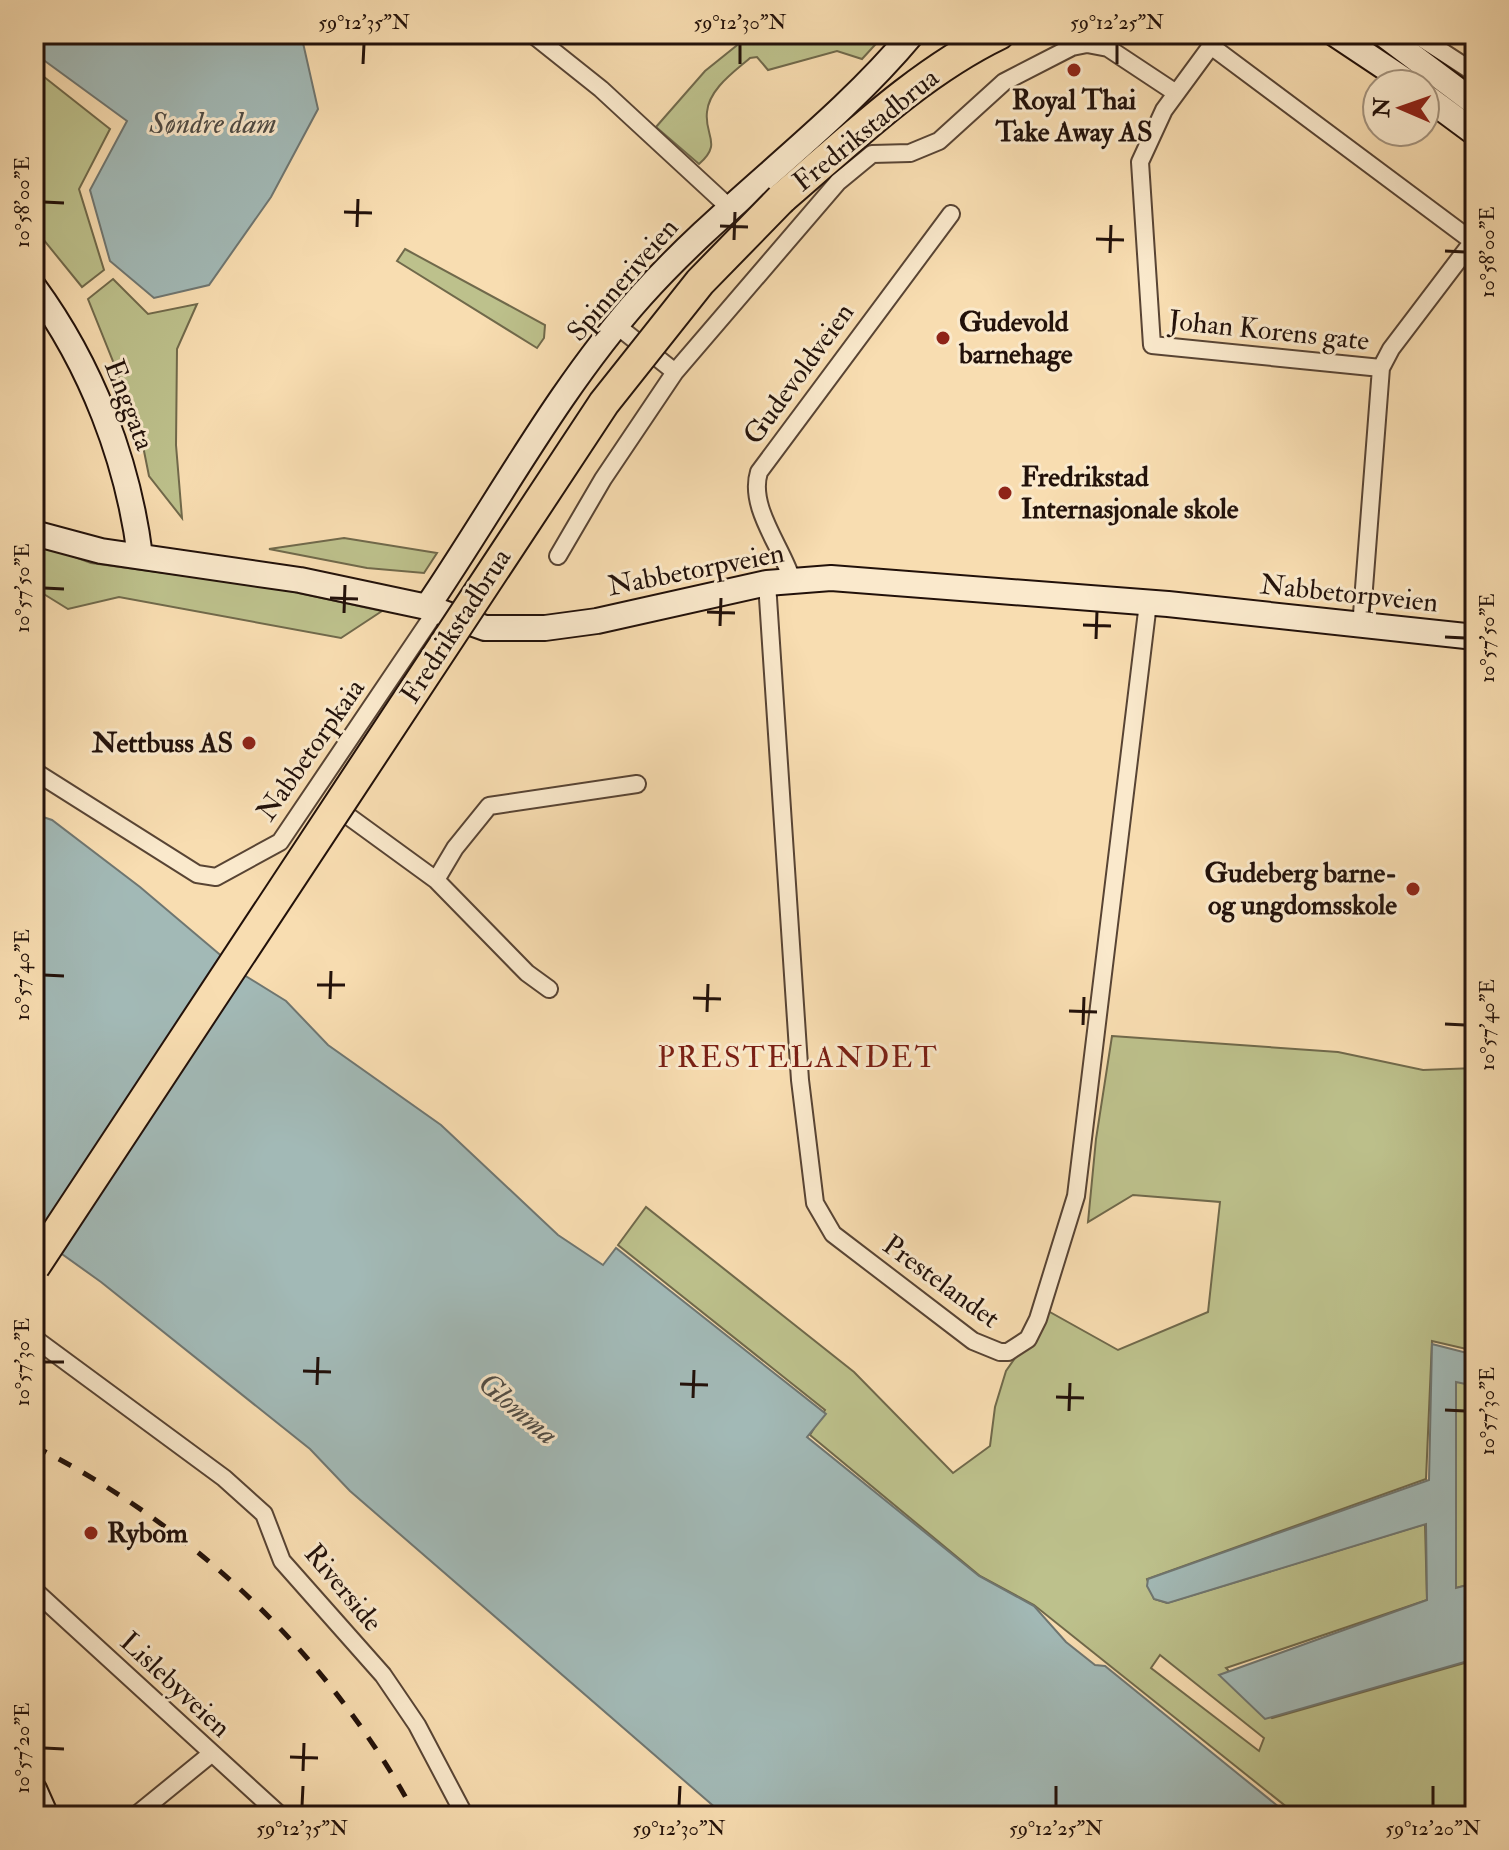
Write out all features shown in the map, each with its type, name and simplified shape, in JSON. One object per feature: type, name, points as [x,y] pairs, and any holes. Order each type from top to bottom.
[{"type":"highway","name":"Fredrikstadbrua","points":[[34,1267],[636,359],[700,282],[781,199],[888,109],[980,42]]},
{"type":"street","points":[[532,34],[601,89],[732,210]]},
{"type":"street","name":"Spinneriveien","points":[[432,609],[616,325],[684,251],[872,82],[912,34]]},
{"type":"street","points":[[1335,34],[1386,68]]},
{"type":"street","points":[[1383,34],[1475,103]]},
{"type":"street","points":[[1415,34],[1475,73]]},
{"type":"street","points":[[558,556],[603,479],[675,372],[838,182],[872,154],[910,153],[939,141],[1004,82],[1072,47],[1087,44],[1108,48],[1176,93],[1211,46],[1474,242],[1391,349],[1381,368],[1361,627]]},
{"type":"street","name":"Johan Korens gate","points":[[1176,93],[1164,110],[1140,162],[1152,345],[1381,368]]},
{"type":"street","points":[[1441,108],[1475,133]]},
{"type":"street","name":"Gudevoldveien","points":[[792,580],[784,554],[757,501],[759,472],[951,214]]},
{"type":"street","name":"Enggata","points":[[34,287],[73,348],[96,396],[123,474],[140,556]]},
{"type":"street","points":[[616,325],[675,372]]},
{"type":"street","name":"Nabbetorpveien","points":[[34,533],[75,545],[300,580],[432,609],[485,628],[545,628],[614,617],[767,583],[881,579],[1475,637]]},
{"type":"street","name":"Prestelandet","points":[[767,583],[800,1080],[815,1203],[833,1234],[973,1341],[1000,1352],[1008,1352],[1028,1339],[1038,1319],[1076,1196],[1148,603]]},
{"type":"street","name":"Nabbetorpkaia","points":[[34,771],[197,874],[216,877],[280,842],[315,793],[432,609]]},
{"type":"street","points":[[436,880],[464,836],[489,806],[637,784]]},
{"type":"street","points":[[315,793],[436,880],[527,973],[549,989]]},
{"type":"street","name":"Riverside","points":[[34,1338],[224,1478],[264,1514],[276,1536],[282,1561],[383,1675],[417,1725],[465,1816]]},
{"type":"street","name":"Lislebyveien","points":[[34,1590],[281,1816]]},
{"type":"street","points":[[135,1816],[211,1754]]},
{"type":"street","points":[[34,1789],[46,1816]]},
{"type":"green space","points":[[751,34],[885,34],[862,59],[837,51],[768,70],[757,57],[750,58],[712,96],[707,112],[711,145],[699,164],[656,127],[705,71]]},
{"type":"green space","points":[[34,69],[110,129],[79,189],[104,270],[82,287],[34,228]]},
{"type":"green space","points":[[405,249],[545,325],[544,338],[537,348],[397,261]]},
{"type":"green space","points":[[113,279],[148,314],[197,304],[177,349],[176,445],[182,518],[149,476],[139,426],[88,299]]},
{"type":"green space","points":[[344,538],[437,553],[424,573],[367,568],[269,549]]},
{"type":"green space","points":[[34,542],[91,563],[276,588],[382,611],[341,638],[119,597],[68,609],[34,588]]},
{"type":"green space","points":[[1112,1036],[1338,1052],[1423,1070],[1475,1068],[1475,1351],[1432,1341],[1426,1479],[1147,1579],[1154,1599],[1167,1603],[1425,1524],[1427,1600],[1226,1668],[1272,1718],[1475,1660],[1475,1816],[1298,1816],[1034,1605],[980,1576],[810,1435],[825,1410],[618,1245],[646,1207],[854,1372],[953,1473],[990,1446],[995,1407],[1006,1371],[1048,1311],[1118,1350],[1208,1312],[1220,1202],[1133,1195],[1088,1222],[1096,1139]],"holes":[[[1160,1655],[1264,1738],[1259,1751],[1151,1668]]]},
{"type":"green space","points":[[1456,1381],[1475,1386],[1475,1583],[1456,1588]]},
{"type":"water","name":"Søndre dam","points":[[34,34],[301,34],[318,109],[271,197],[209,285],[154,298],[110,261],[90,190],[127,121],[34,53]]},
{"type":"water","name":"Glomma","points":[[34,814],[52,820],[140,887],[244,975],[286,1001],[328,1045],[441,1125],[558,1235],[603,1265],[616,1248],[826,1414],[807,1437],[979,1576],[1034,1606],[1066,1642],[1095,1665],[1105,1666],[1290,1816],[725,1816],[350,1491],[310,1449],[101,1282],[34,1234]]},
{"type":"water","points":[[1432,1344],[1475,1355],[1475,1386],[1456,1382],[1456,1588],[1475,1583],[1475,1659],[1265,1719],[1219,1675],[1427,1600],[1426,1524],[1168,1603],[1154,1599],[1147,1586],[1148,1579],[1429,1480]]},
{"type":"railway","points":[[34,1446],[150,1516],[254,1602],[300,1650],[343,1702],[382,1758],[416,1816]]},
{"type":"place","name":"Royal Thai Take Away AS","points":[[1074,70]]},
{"type":"place","name":"Gudevold barnehage","points":[[943,338]]},
{"type":"place","name":"Fredrikstad Internasjonale skole","points":[[1005,493]]},
{"type":"place","name":"Nettbuss AS","points":[[249,743]]},
{"type":"place","name":"Gudeberg barne- og ungdomsskole","points":[[1413,889]]},
{"type":"place","name":"Rybom","points":[[91,1533]]},
{"type":"district","name":"PRESTELANDET","points":[[798,1057]]}]
